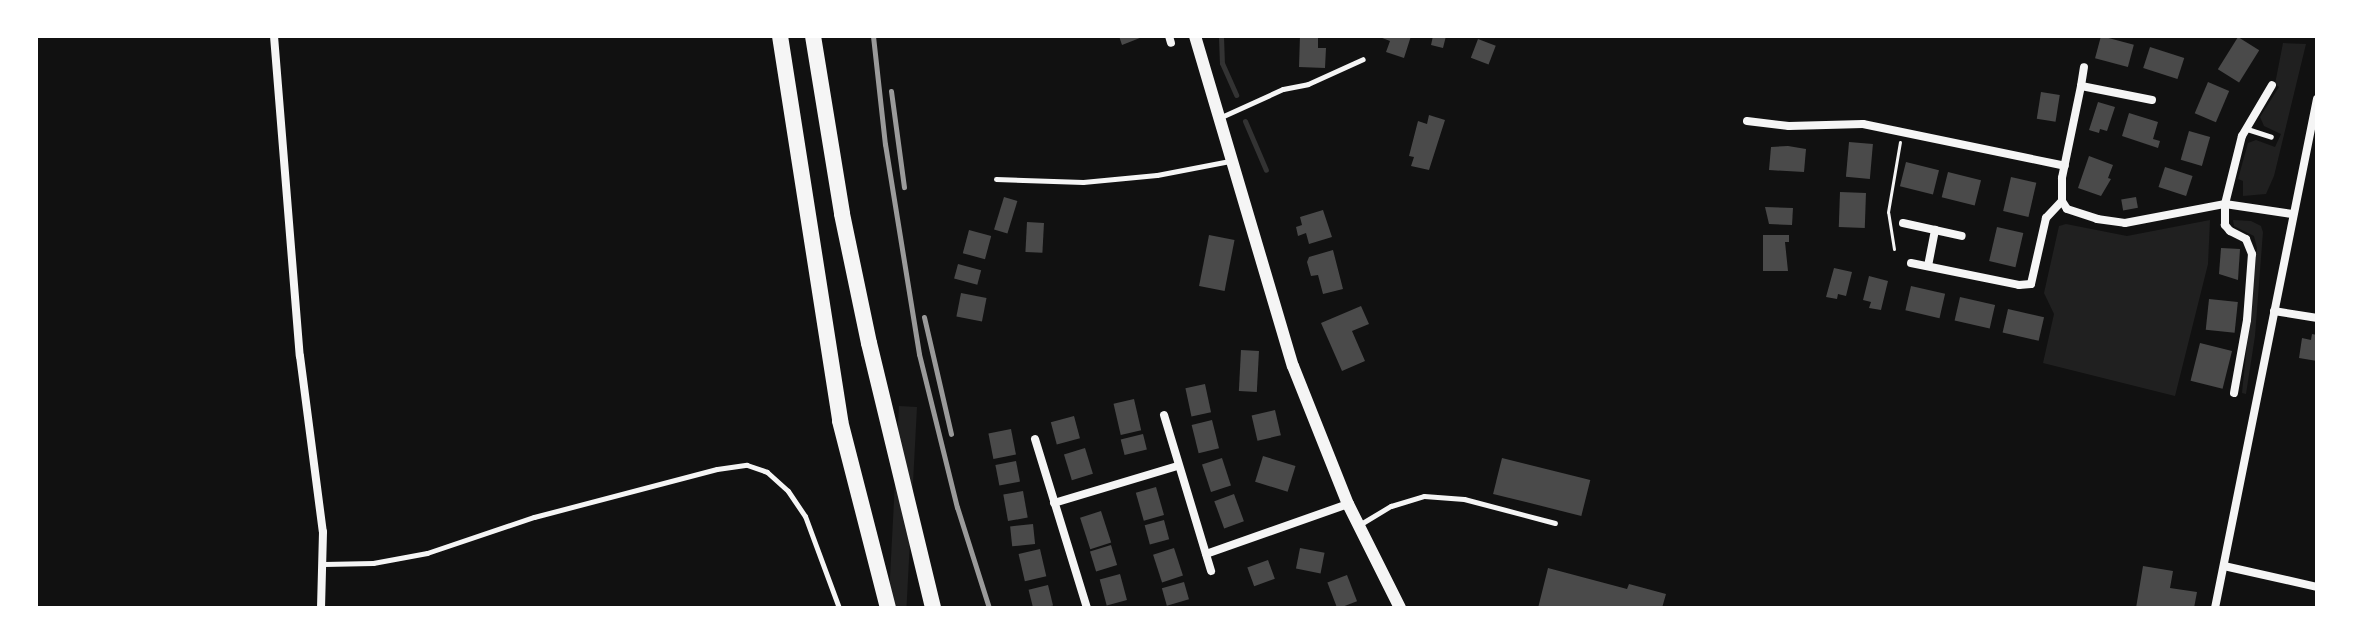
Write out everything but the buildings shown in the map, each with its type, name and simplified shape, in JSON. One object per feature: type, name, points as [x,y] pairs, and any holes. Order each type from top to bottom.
[{"type":"highway","points":[[780,36],[840,421],[888,608]]},
{"type":"highway","points":[[813,36],[842,214],[869,343],[933,608]]},
{"type":"street","points":[[274,36],[300,356],[321,500],[324,564],[321,608]]},
{"type":"street","points":[[1195,36],[1293,366],[1348,504],[1400,608]]},
{"type":"street","points":[[1911,263],[2019,285],[2031,284],[2046,218],[2062,201],[2065,166],[2084,67]]},
{"type":"street","points":[[2234,393],[2247,320],[2252,254],[2246,239],[2225,225],[2225,204],[2246,128],[2272,85]]},
{"type":"street","points":[[2081,86],[2152,100]]},
{"type":"street","points":[[2215,608],[2317,99]]},
{"type":"street","points":[[1747,121],[1789,126],[1863,124],[2065,166]]},
{"type":"street","points":[[2062,201],[2075,213],[2125,223],[2225,204],[2292,214]]},
{"type":"street","points":[[1903,223],[1962,236]]},
{"type":"street","points":[[1928,266],[1935,230]]},
{"type":"street","points":[[2274,311],[2317,318]]},
{"type":"street","points":[[1164,415],[1211,571]]},
{"type":"street","points":[[1035,439],[1087,608]]},
{"type":"street","points":[[1054,503],[1177,466]]},
{"type":"street","points":[[1206,554],[1348,504]]},
{"type":"street","points":[[2224,566],[2317,587]]},
{"type":"lane","points":[[1218,118],[1283,89],[1308,84],[1363,59]]},
{"type":"lane","points":[[2246,128],[2271,137]]},
{"type":"lane","points":[[996,179],[1083,182],[1157,175],[1230,161]]},
{"type":"lane","points":[[324,564],[373,563],[427,553],[534,517],[717,469],[747,465],[767,472],[788,491],[805,516],[839,608]]},
{"type":"lane","points":[[1358,525],[1391,506],[1424,496],[1464,499],[1555,523]]},
{"type":"path","points":[[1894,249],[1888,212],[1901,131]]},
{"type":"shaded area","points":[[2283,43],[2306,44],[2274,176],[2266,194],[2243,196],[2243,181],[2238,179],[2248,143],[2256,140],[2275,147],[2281,134],[2264,126],[2260,117],[2279,87],[2275,84]]},
{"type":"shaded area","points":[[2210,220],[2208,264],[2175,396],[2043,363],[2054,314],[2044,293],[2059,226],[2066,224],[2127,236]]},
{"type":"shaded area","points":[[2233,220],[2251,221],[2261,226],[2263,232],[2255,336],[2246,394],[2242,393],[2257,248],[2254,236],[2234,226]]},
{"type":"shaded area","points":[[899,406],[917,407],[906,608],[888,608]]},
{"type":"waterway","points":[[1221,36],[1222,63],[1236,95]]},
{"type":"waterway","points":[[1245,121],[1266,170]]},
{"type":"railway","points":[[873,36],[885,144],[919,354],[957,507],[989,608]]},
{"type":"railway","points":[[891,91],[904,187]]},
{"type":"railway","points":[[924,317],[951,434]]}]
